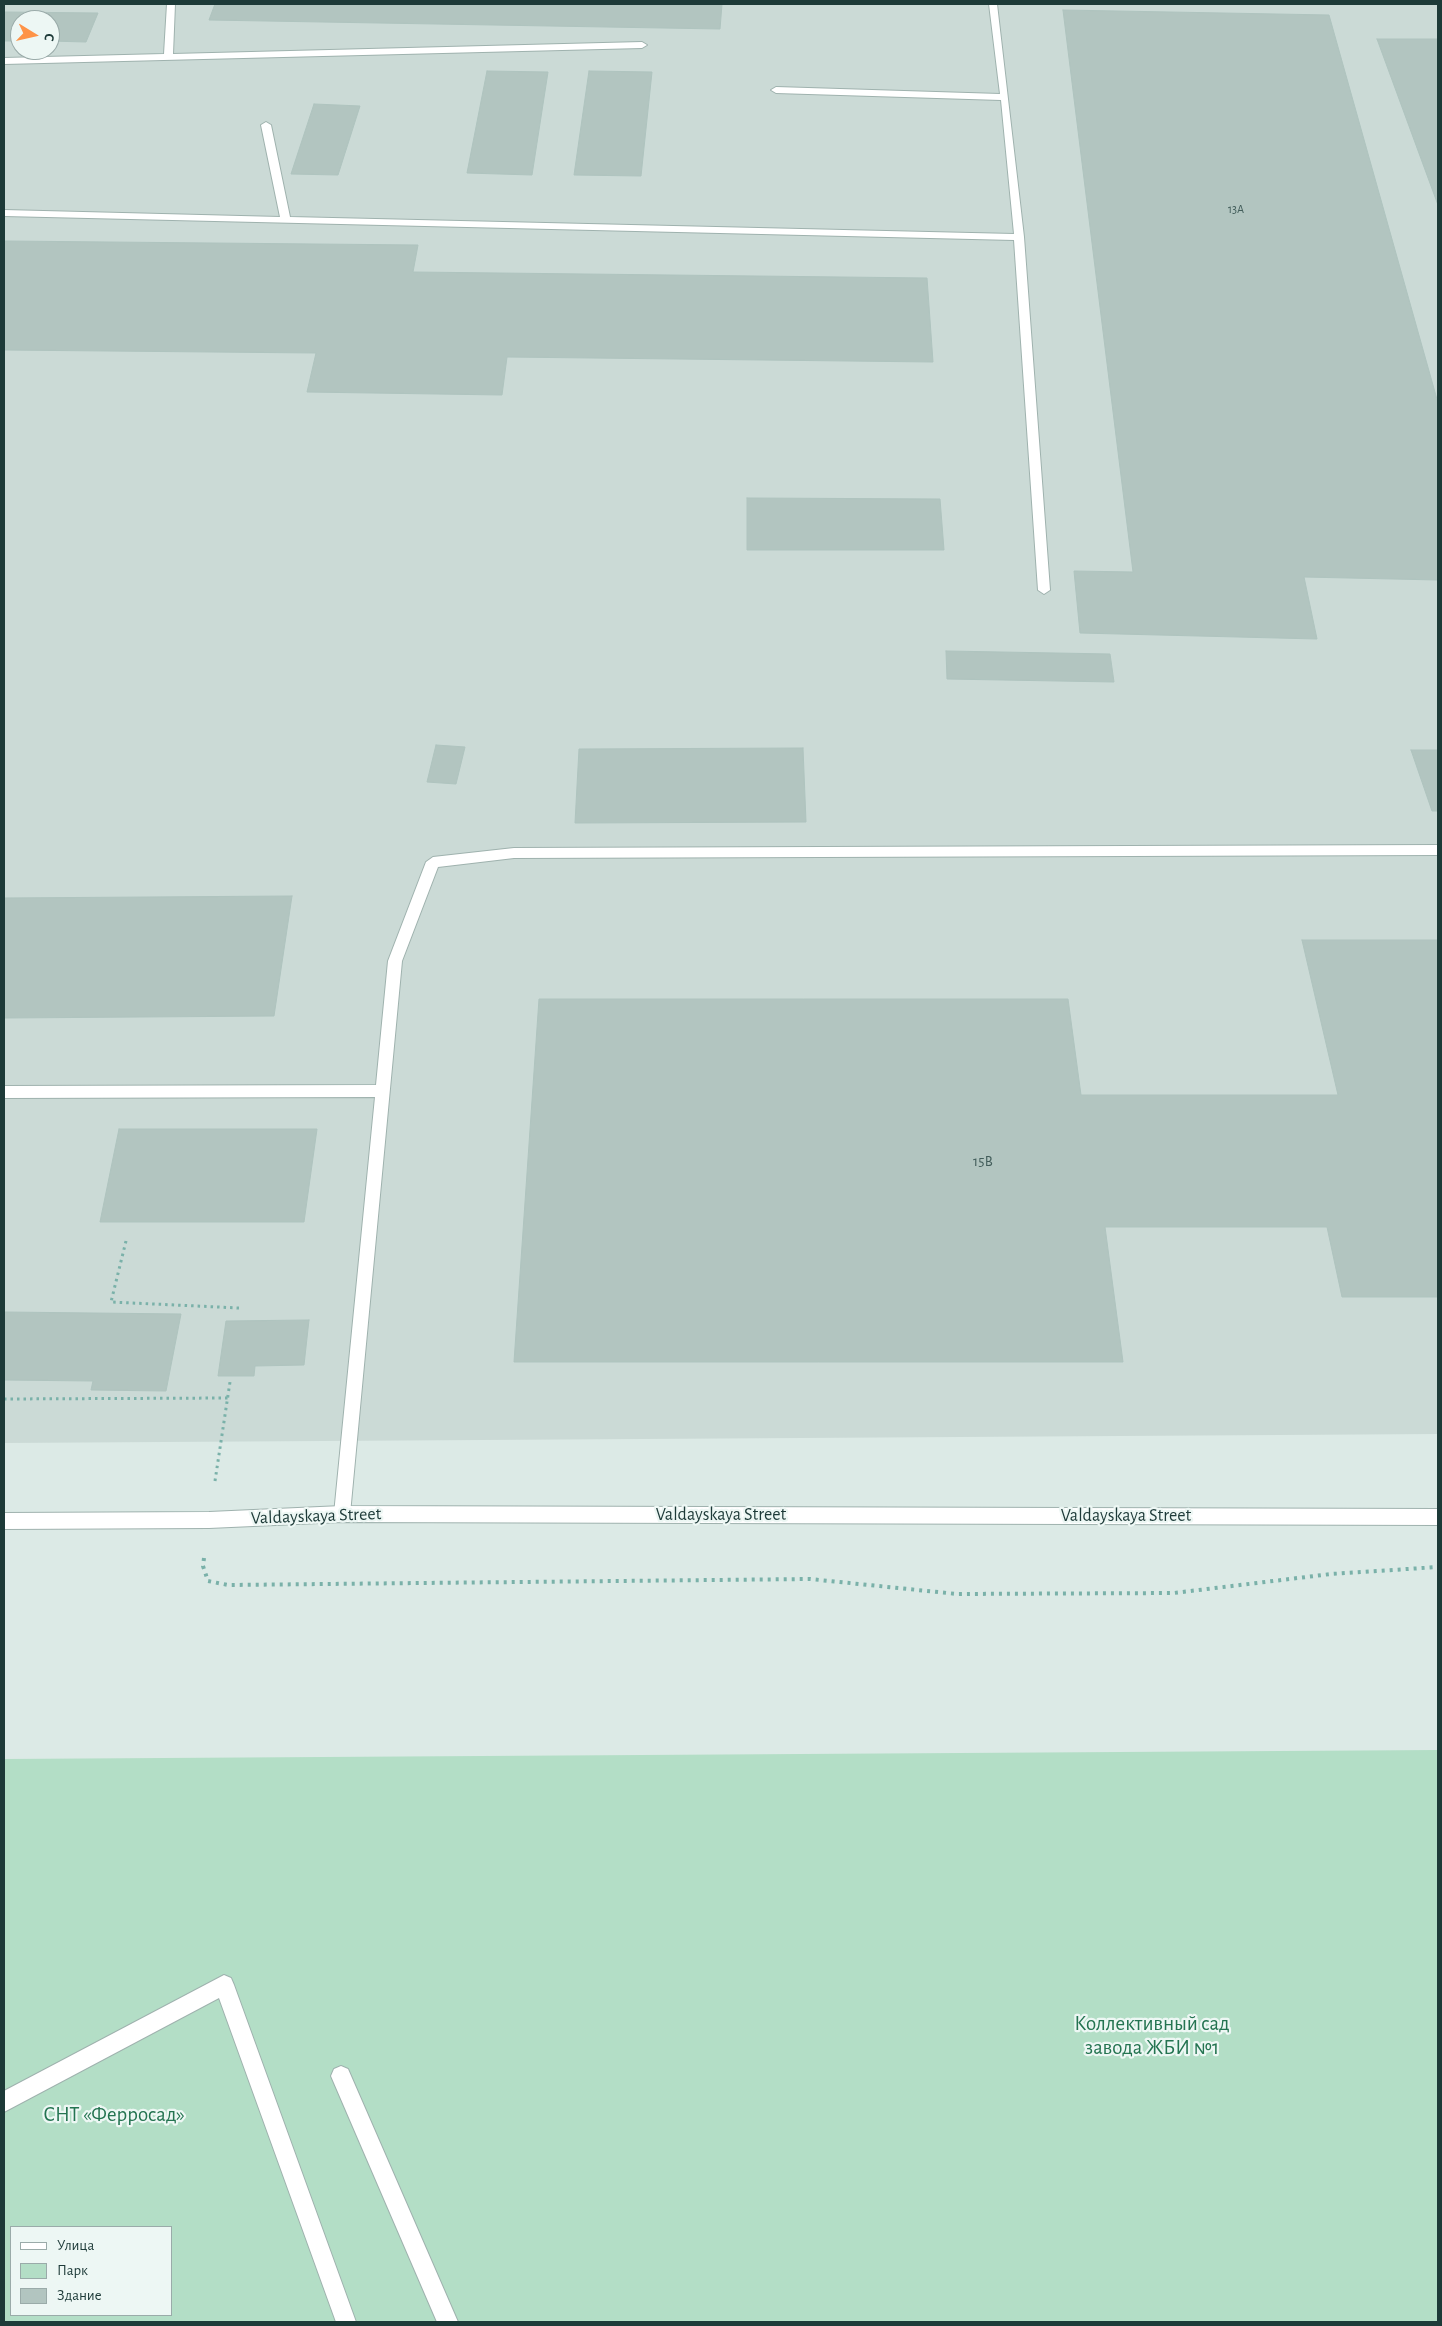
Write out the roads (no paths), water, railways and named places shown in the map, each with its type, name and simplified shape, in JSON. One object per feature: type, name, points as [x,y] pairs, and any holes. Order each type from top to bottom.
[{"type":"street","points":[[168,57],[171,4]]},
{"type":"street","points":[[993,4],[1006,97],[1019,237],[1044,590]]},
{"type":"street","points":[[4,61],[642,45]]},
{"type":"street","points":[[776,90],[1006,97]]},
{"type":"street","points":[[266,125],[286,220]]},
{"type":"street","points":[[4,214],[1019,237]]},
{"type":"street","points":[[342,1514],[395,960],[433,862],[514,853],[1438,850]]},
{"type":"street","points":[[4,1092],[383,1091]]},
{"type":"street","name":"Valdayskaya Street","points":[[4,1521],[209,1520],[342,1514],[1438,1517]]},
{"type":"street","points":[[4,2102],[224,1985],[346,2322]]},
{"type":"street","points":[[341,2076],[448,2322]]},
{"type":"park label","name":"Коллективный сад завода ЖБИ №1","points":[[1152,2036]]},
{"type":"park label","name":"СНТ «Ферросад»","points":[[114,2115]]}]
